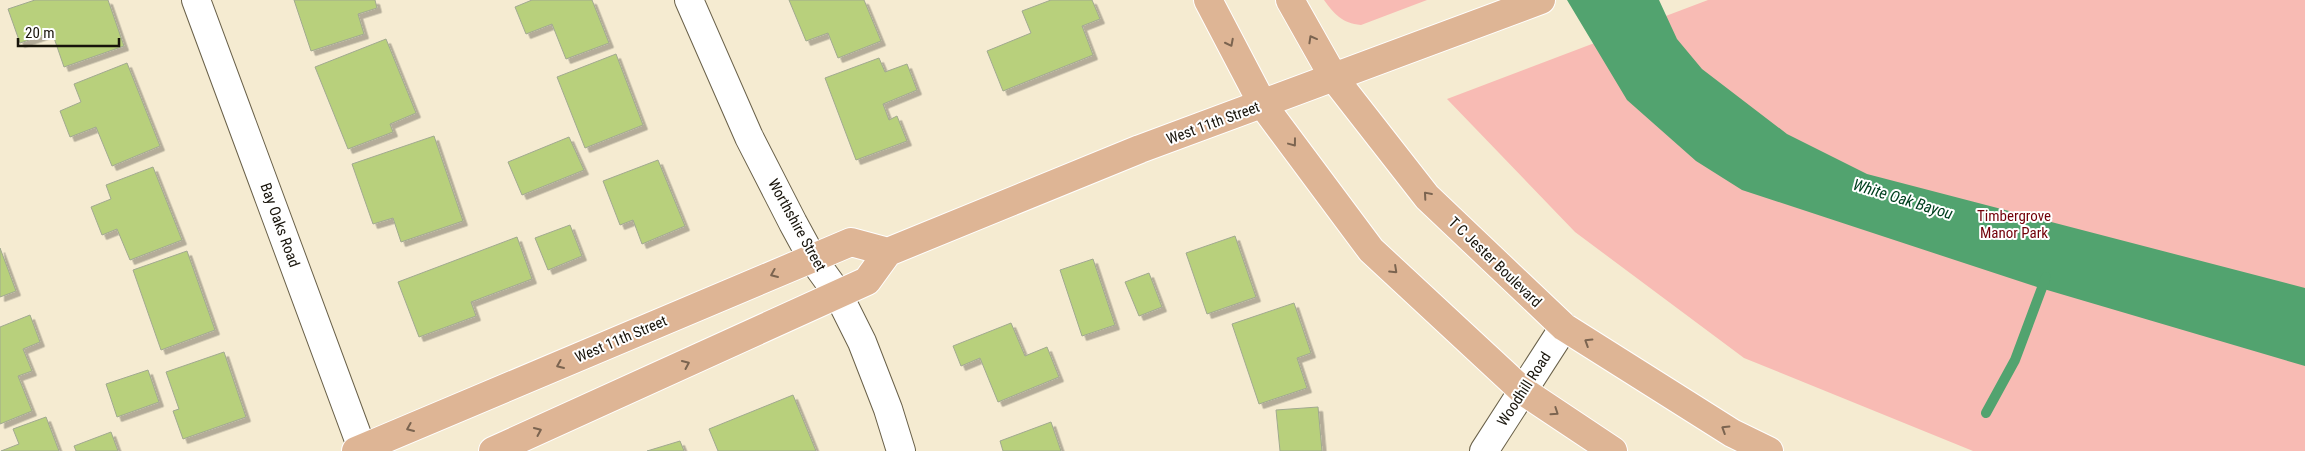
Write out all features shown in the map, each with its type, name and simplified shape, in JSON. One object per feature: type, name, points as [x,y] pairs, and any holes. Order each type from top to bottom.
[{"type":"main road","points":[[1208,0],[1263,104],[1371,250],[1523,391],[1613,451]]},
{"type":"main road","name":"T C Jester Boulevard","points":[[1290,0],[1334,78],[1427,197],[1564,327],[1732,433],[1769,451]]},
{"type":"main road","name":"West 11th Street","points":[[360,450],[851,242],[888,252],[1140,150],[1541,0]]},
{"type":"main road","points":[[493,451],[868,282],[888,252]]},
{"type":"street","name":"Bay Oaks Road","points":[[196,0],[360,450]]},
{"type":"street","name":"Worthshire Street","points":[[689,0],[749,137],[812,258],[838,294],[862,342],[888,409],[901,451]]},
{"type":"street","name":"Woodhill Road","points":[[1484,451],[1564,327]]},
{"type":"green space","points":[[1324,0],[1427,0],[1361,25],[1339,17]]},
{"type":"green space","name":"Timbergrove Manor Park","points":[[1708,0],[2305,0],[2305,451],[1973,451],[1744,358],[1575,232],[1447,99]]},
{"type":"water","name":"White Oak Bayou","points":[[1567,0],[1659,0],[1677,39],[1702,69],[1787,134],[1867,174],[2305,288],[2305,366],[2037,287],[1742,190],[1696,161],[1627,100]]},
{"type":"building","points":[[35,0],[108,0],[124,46],[64,67],[52,32],[20,43],[8,9]]},
{"type":"building","points":[[294,0],[375,0],[377,8],[358,14],[364,34],[311,51]]},
{"type":"building","points":[[532,0],[592,0],[609,43],[566,59],[552,24],[526,34],[515,7]]},
{"type":"building","points":[[789,0],[864,0],[881,41],[838,58],[828,33],[806,41]]},
{"type":"building","points":[[1051,0],[1092,0],[1100,19],[1082,26],[1093,55],[1003,91],[987,51],[1031,33],[1022,11]]},
{"type":"building","points":[[386,39],[416,113],[390,124],[393,132],[348,149],[315,67]]},
{"type":"building","points":[[616,54],[643,125],[585,148],[557,77]]},
{"type":"building","points":[[879,58],[885,72],[907,64],[917,90],[883,104],[889,120],[897,116],[907,141],[856,160],[825,78]]},
{"type":"building","points":[[127,63],[160,146],[112,166],[96,127],[70,137],[60,111],[81,102],[74,84]]},
{"type":"building","points":[[434,136],[463,221],[401,242],[393,218],[373,224],[352,164]]},
{"type":"building","points":[[569,137],[584,170],[522,195],[508,162]]},
{"type":"building","points":[[658,160],[685,226],[642,244],[633,220],[620,225],[603,181]]},
{"type":"building","points":[[153,167],[182,240],[130,260],[117,229],[102,235],[91,207],[111,199],[106,185]]},
{"type":"building","points":[[570,225],[582,256],[548,270],[535,238]]},
{"type":"building","points":[[1235,236],[1256,297],[1207,314],[1186,253]]},
{"type":"building","points":[[517,237],[532,279],[471,302],[476,316],[419,337],[398,282]]},
{"type":"building","points":[[0,248],[16,291],[0,297]]},
{"type":"building","points":[[187,251],[215,330],[161,350],[133,270]]},
{"type":"building","points":[[1093,259],[1115,325],[1082,336],[1060,270]]},
{"type":"building","points":[[1149,273],[1162,307],[1139,316],[1125,282]]},
{"type":"building","points":[[1294,303],[1311,353],[1297,358],[1307,388],[1259,404],[1232,324]]},
{"type":"building","points":[[30,315],[40,342],[23,349],[32,371],[18,376],[32,411],[0,424],[0,327]]},
{"type":"building","points":[[1011,323],[1025,356],[1047,347],[1059,377],[998,402],[980,358],[961,366],[953,346]]},
{"type":"building","points":[[224,352],[246,417],[183,439],[173,411],[179,409],[166,372]]},
{"type":"building","points":[[148,370],[159,402],[117,417],[106,384]]},
{"type":"building","points":[[793,395],[816,451],[718,451],[709,429]]},
{"type":"building","points":[[1318,407],[1322,451],[1280,451],[1276,410]]},
{"type":"building","points":[[46,417],[59,451],[1,451],[19,444],[13,429]]},
{"type":"building","points":[[1051,422],[1061,451],[1003,451],[1000,441]]},
{"type":"building","points":[[111,432],[118,451],[76,451],[74,446]]},
{"type":"building","points":[[680,441],[684,451],[647,451]]},
{"type":"waterway","points":[[1986,413],[2015,360],[2046,277]]}]
